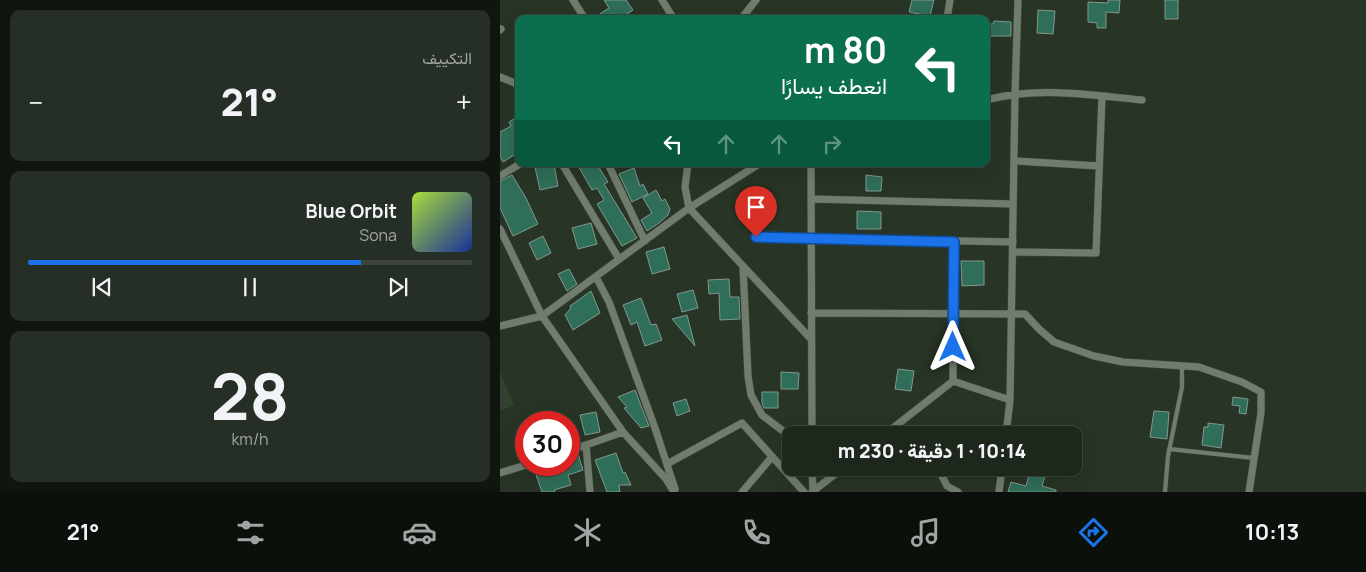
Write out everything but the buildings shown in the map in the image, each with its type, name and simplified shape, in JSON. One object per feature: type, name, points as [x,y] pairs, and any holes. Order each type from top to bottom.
[{"type":"street","points":[[573,0],[582,15]]},
{"type":"street","points":[[662,0],[671,15]]},
{"type":"street","points":[[744,15],[756,0]]},
{"type":"street","points":[[948,15],[950,0]]},
{"type":"street","points":[[1007,426],[1010,400],[1014,94],[1018,0]]},
{"type":"street","points":[[500,78],[515,83]]},
{"type":"street","points":[[990,99],[1014,94],[1056,92],[1142,100]]},
{"type":"street","points":[[1012,252],[1096,253],[1102,96]]},
{"type":"street","points":[[1014,161],[1099,166]]},
{"type":"street","points":[[500,176],[515,167]]},
{"type":"street","points":[[564,167],[619,259]]},
{"type":"street","points":[[609,167],[644,241]]},
{"type":"street","points":[[688,167],[686,188],[689,208],[811,339]]},
{"type":"street","points":[[500,326],[542,316],[689,208],[754,167]]},
{"type":"street","points":[[811,167],[812,426]]},
{"type":"street","points":[[811,199],[1013,204]]},
{"type":"street","points":[[500,229],[542,316],[623,432],[666,479],[675,492]]},
{"type":"street","points":[[756,237],[1012,242]]},
{"type":"street","points":[[953,380],[954,242]]},
{"type":"street","points":[[743,266],[748,376],[751,395],[762,416],[782,431]]},
{"type":"street","points":[[596,277],[609,302],[667,464],[675,492]]},
{"type":"street","points":[[811,313],[1025,314],[1054,342],[1094,356],[1122,362],[1206,369],[1242,382],[1262,392],[1261,413],[1249,492]]},
{"type":"street","points":[[953,380],[1010,400]]},
{"type":"street","points":[[895,426],[953,380]]},
{"type":"street","points":[[667,464],[742,423],[804,492]]},
{"type":"street","points":[[580,447],[623,432]]},
{"type":"street","points":[[586,445],[590,492]]},
{"type":"street","points":[[742,492],[772,457]]},
{"type":"street","points":[[500,474],[515,469]]},
{"type":"street","points":[[812,476],[812,492]]},
{"type":"street","points":[[812,492],[833,476]]},
{"type":"street","points":[[942,476],[947,486],[958,492]]},
{"type":"street","points":[[999,492],[1001,476]]},
{"type":"lane","points":[[1165,492],[1169,449],[1182,387],[1182,366]]},
{"type":"lane","points":[[1169,449],[1254,458]]},
{"type":"shaded area","points":[[500,371],[514,406],[500,410]]},
{"type":"route","points":[[756,237],[954,242],[953,347]]}]
